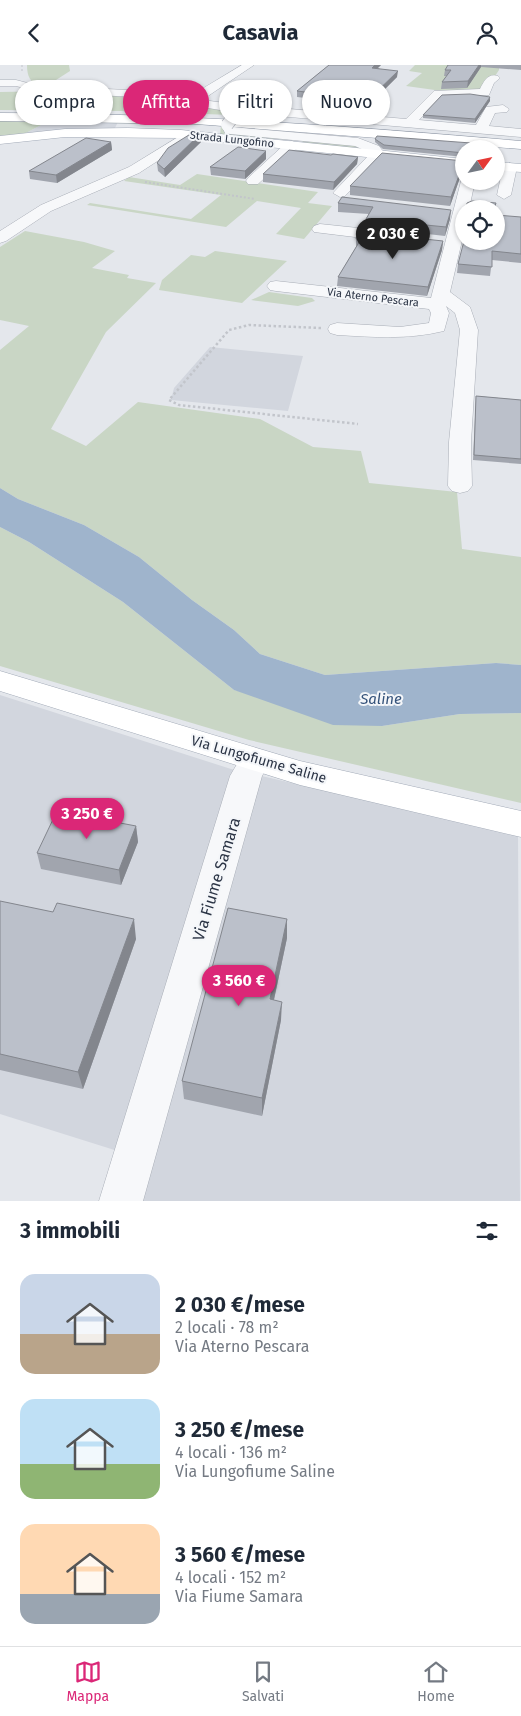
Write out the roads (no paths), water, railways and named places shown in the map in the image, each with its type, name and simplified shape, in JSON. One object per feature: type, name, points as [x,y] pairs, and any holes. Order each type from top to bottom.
[{"type":"main road","points":[[0,113],[115,113],[221,117],[521,141]]},
{"type":"main road","points":[[0,117],[124,117],[221,121],[521,145]]},
{"type":"main road","name":"Strada Lungofino","points":[[0,140],[92,133],[188,135],[455,162]]},
{"type":"main road","name":"Via Lungofiume Saline","points":[[0,681],[255,760],[389,795],[521,824]]},
{"type":"street","points":[[209,92],[249,65]]},
{"type":"street","points":[[0,82],[15,70],[13,87]]},
{"type":"street","points":[[410,123],[438,93],[485,93],[489,82],[494,79]]},
{"type":"street","points":[[0,82],[13,87],[123,93]]},
{"type":"street","points":[[481,129],[490,110],[503,109]]},
{"type":"street","points":[[292,115],[521,133]]},
{"type":"street","points":[[227,125],[228,129],[236,131],[358,142],[372,147],[375,154],[347,198]]},
{"type":"street","points":[[0,238],[46,208],[112,182],[134,170],[188,135]]},
{"type":"street","points":[[253,181],[292,145]]},
{"type":"street","points":[[504,195],[509,167]]},
{"type":"street","points":[[75,195],[96,199]]},
{"type":"street","points":[[442,211],[455,212]]},
{"type":"street","points":[[320,229],[416,240]]},
{"type":"street","points":[[337,329],[402,333],[437,327],[440,313],[439,299],[455,240]]},
{"type":"street","points":[[435,242],[454,244]]},
{"type":"street","name":"Via Aterno Pescara","points":[[276,286],[406,302],[439,299]]},
{"type":"street","points":[[439,299],[464,311],[469,330],[460,442],[460,486]]},
{"type":"street","name":"Via Fiume Samara","points":[[121,1201],[246,776],[255,760]]},
{"type":"water","name":"Saline","points":[[0,488],[18,499],[84,525],[139,557],[192,600],[234,630],[260,654],[325,675],[496,663],[521,665],[521,713],[460,714],[382,726],[333,725],[234,690],[123,602],[29,542],[0,527]]}]
